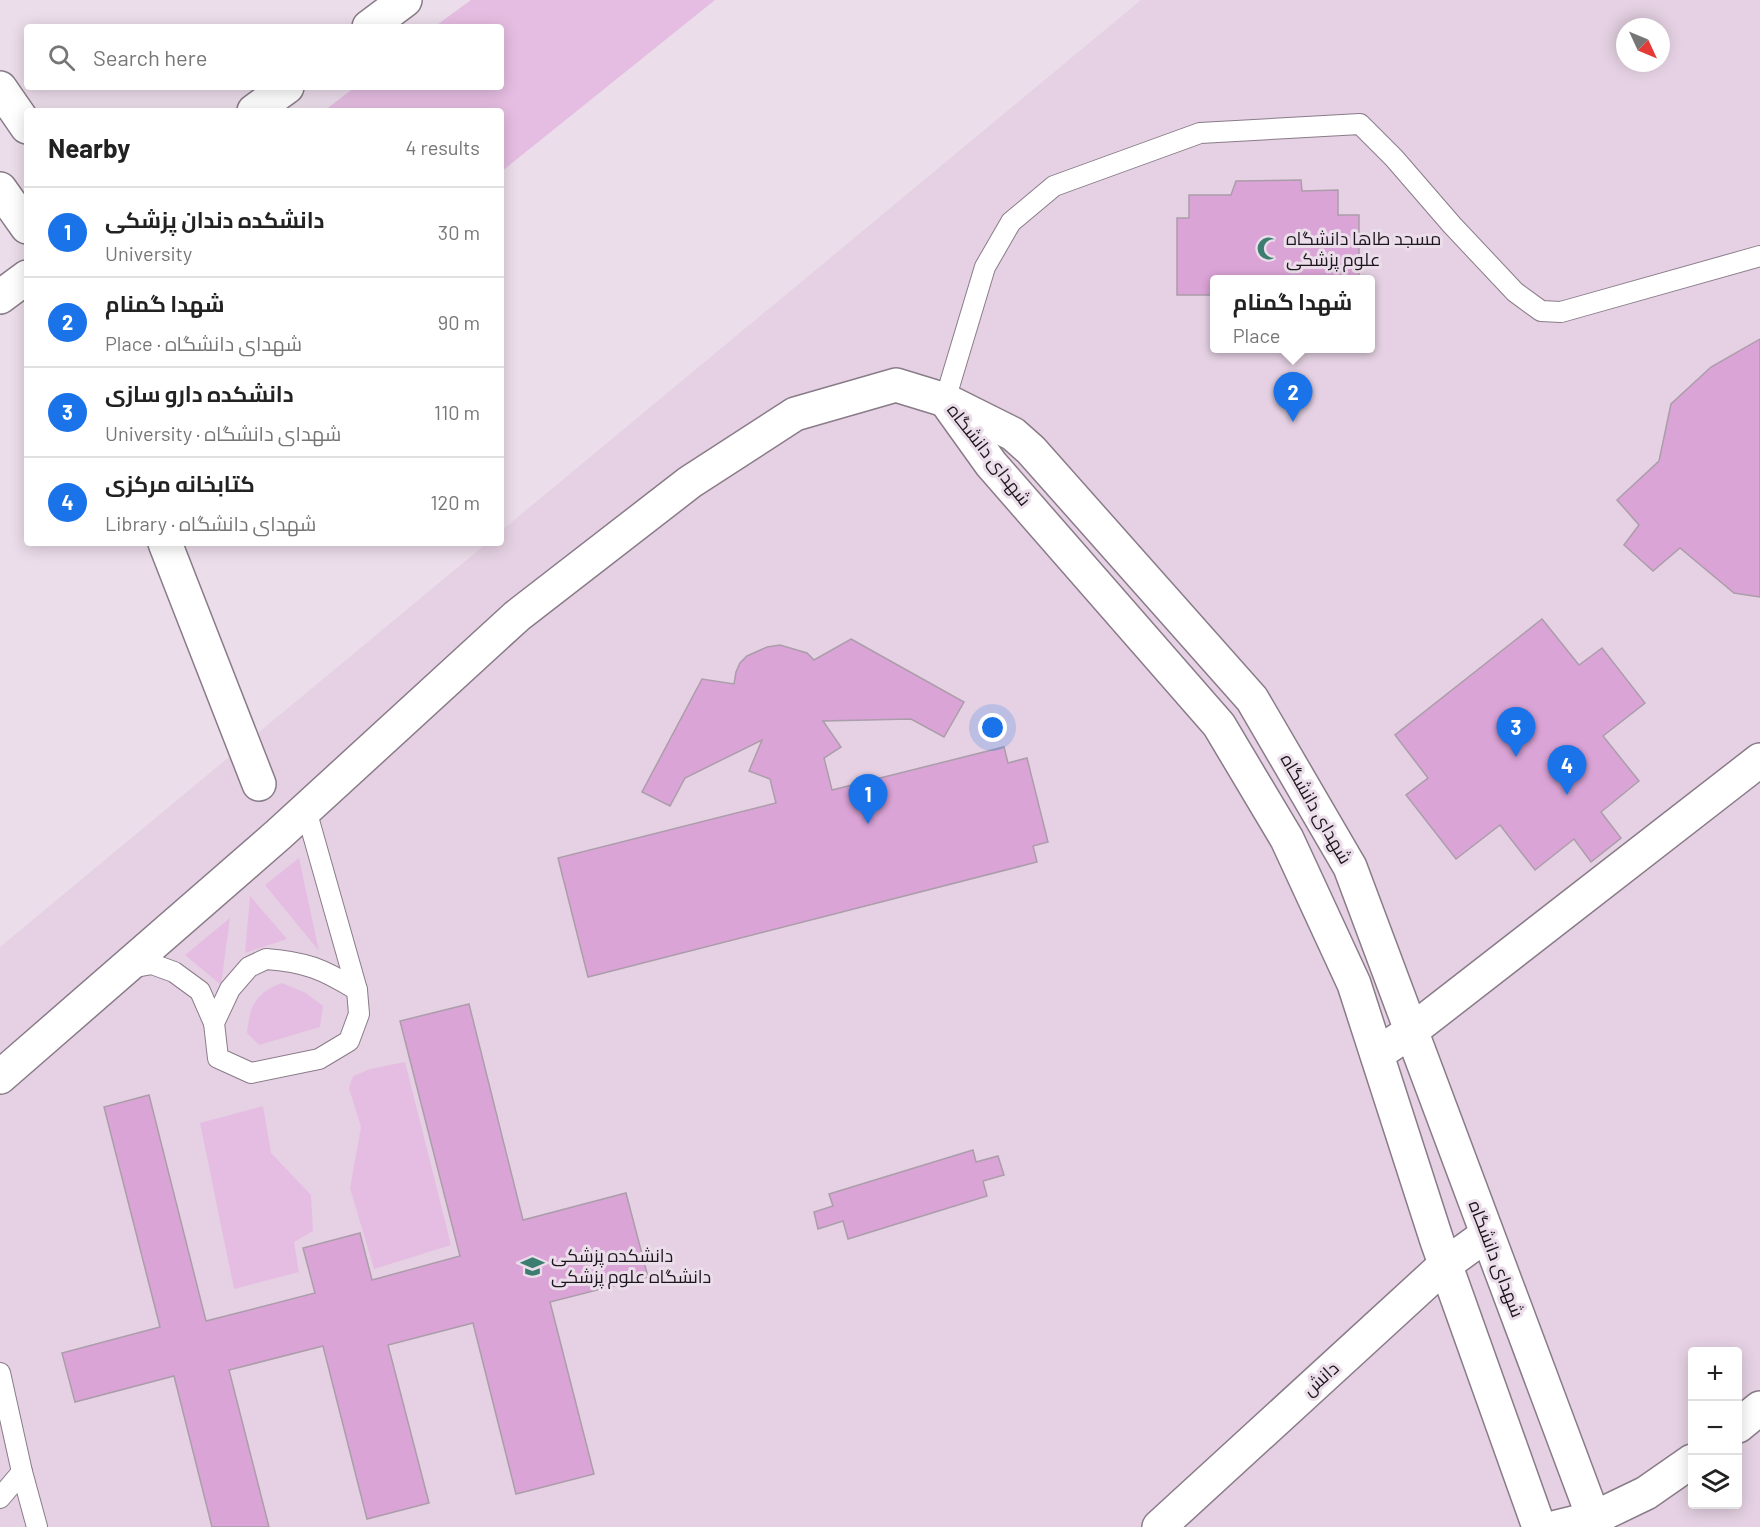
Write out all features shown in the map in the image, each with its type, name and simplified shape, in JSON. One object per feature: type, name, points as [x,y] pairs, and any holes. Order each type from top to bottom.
[{"type":"street","points":[[373,24],[405,0]]},
{"type":"street","points":[[0,88],[24,123]]},
{"type":"street","points":[[258,108],[283,90]]},
{"type":"street","points":[[0,189],[24,223]]},
{"type":"street","points":[[0,297],[24,279]]},
{"type":"street","points":[[0,1077],[306,810],[517,616],[699,475],[795,414],[896,385],[945,400]]},
{"type":"street","name":"شهدای دانشگاه","points":[[945,400],[1013,434],[1031,450],[1252,699],[1350,867],[1595,1522]]},
{"type":"street","name":"شهدای دانشگاه","points":[[945,400],[991,464],[1219,725],[1287,839],[1354,984],[1446,1264],[1539,1527]]},
{"type":"street","points":[[166,546],[259,784]]},
{"type":"street","points":[[1377,1054],[1410,1032],[1760,760]]},
{"type":"street","name":"دانش","points":[[1159,1527],[1446,1264],[1486,1235]]},
{"type":"street","points":[[1742,1422],[1760,1408]]},
{"type":"street","points":[[1557,1527],[1595,1522],[1647,1493],[1688,1464]]},
{"type":"lane","points":[[945,400],[985,267],[1011,222],[1054,186],[1200,133],[1360,124],[1394,158],[1452,225],[1515,292],[1541,311],[1561,312],[1760,256]]},
{"type":"lane","points":[[124,969],[152,964],[174,972],[200,991],[214,1023],[218,1058],[251,1073],[319,1059],[349,1041],[359,1014],[357,990],[306,810]]},
{"type":"lane","points":[[214,1023],[230,989],[249,967],[266,959],[297,962],[332,974],[357,990]]},
{"type":"lane","points":[[0,1373],[37,1527]]},
{"type":"lane","points":[[0,1498],[22,1472]]},
{"type":"shaded area","points":[[471,0],[715,0],[504,170],[504,108],[328,108],[351,90],[504,90],[504,24],[438,24]]},
{"type":"shaded area","points":[[1141,0],[1760,0],[1760,1527],[0,1527],[0,947],[483,546],[504,546],[504,529]]},
{"type":"shaded area","points":[[299,858],[319,951],[265,885]]},
{"type":"shaded area","points":[[250,896],[287,939],[245,953]]},
{"type":"shaded area","points":[[230,918],[221,985],[185,955]]},
{"type":"shaded area","points":[[282,983],[306,993],[323,1006],[320,1027],[259,1045],[247,1033],[252,1008],[266,991]]},
{"type":"shaded area","points":[[405,1062],[451,1245],[374,1269],[350,1188],[361,1127],[349,1088],[353,1076],[370,1069]]},
{"type":"shaded area","points":[[263,1106],[271,1153],[311,1195],[313,1231],[294,1242],[299,1272],[234,1289],[200,1123]]},
{"type":"building","name":"مسجد طاها دانشگاه علوم پزشکی","points":[[1301,180],[1302,191],[1338,190],[1338,215],[1359,215],[1359,275],[1210,275],[1210,295],[1177,295],[1177,218],[1189,218],[1189,195],[1231,195],[1236,181]]},
{"type":"building","points":[[1760,339],[1760,597],[1734,593],[1680,548],[1653,571],[1624,545],[1639,525],[1617,500],[1659,461],[1671,404],[1711,367]]},
{"type":"building","points":[[1542,619],[1579,665],[1602,648],[1645,703],[1603,736],[1639,781],[1601,812],[1621,838],[1591,862],[1574,839],[1535,870],[1500,825],[1456,859],[1406,795],[1428,778],[1395,735]]},
{"type":"building","points":[[851,639],[964,702],[944,737],[911,719],[823,721],[841,747],[824,758],[832,790],[1004,747],[1008,763],[1027,758],[1048,842],[1033,846],[1037,862],[588,977],[558,858],[776,803],[770,779],[749,771],[762,740],[685,778],[670,806],[642,792],[702,679],[734,684],[740,663],[747,656],[767,647],[780,645],[807,653],[814,660]]},
{"type":"building","name":"دانشکده پزشکی دانشگاه علوم پزشکی","points":[[469,1004],[523,1220],[626,1193],[648,1277],[550,1302],[594,1474],[516,1494],[473,1323],[388,1345],[429,1503],[367,1519],[323,1346],[229,1370],[269,1527],[212,1527],[174,1376],[75,1402],[62,1353],[160,1327],[104,1107],[149,1095],[206,1321],[315,1293],[303,1248],[360,1233],[372,1280],[460,1256],[400,1021]]},
{"type":"building","points":[[973,1150],[976,1162],[998,1156],[1004,1175],[983,1181],[987,1196],[848,1239],[843,1221],[818,1229],[814,1212],[833,1206],[829,1194]]},
{"type":"place","name":"مسجد طاها دانشگاه علوم پزشکی","points":[[1268,249]]},
{"type":"place","name":"شهدا گمنام","points":[[1293,422]]},
{"type":"place","name":"دانشکده دارو سازی","points":[[1516,757]]},
{"type":"place","name":"کتابخانه مرکزی","points":[[1567,795]]},
{"type":"place","name":"دانشکده دندان پزشکی","points":[[868,824]]},
{"type":"place","name":"دانشکده پزشکی دانشگاه علوم پزشکی","points":[[533,1266]]}]
